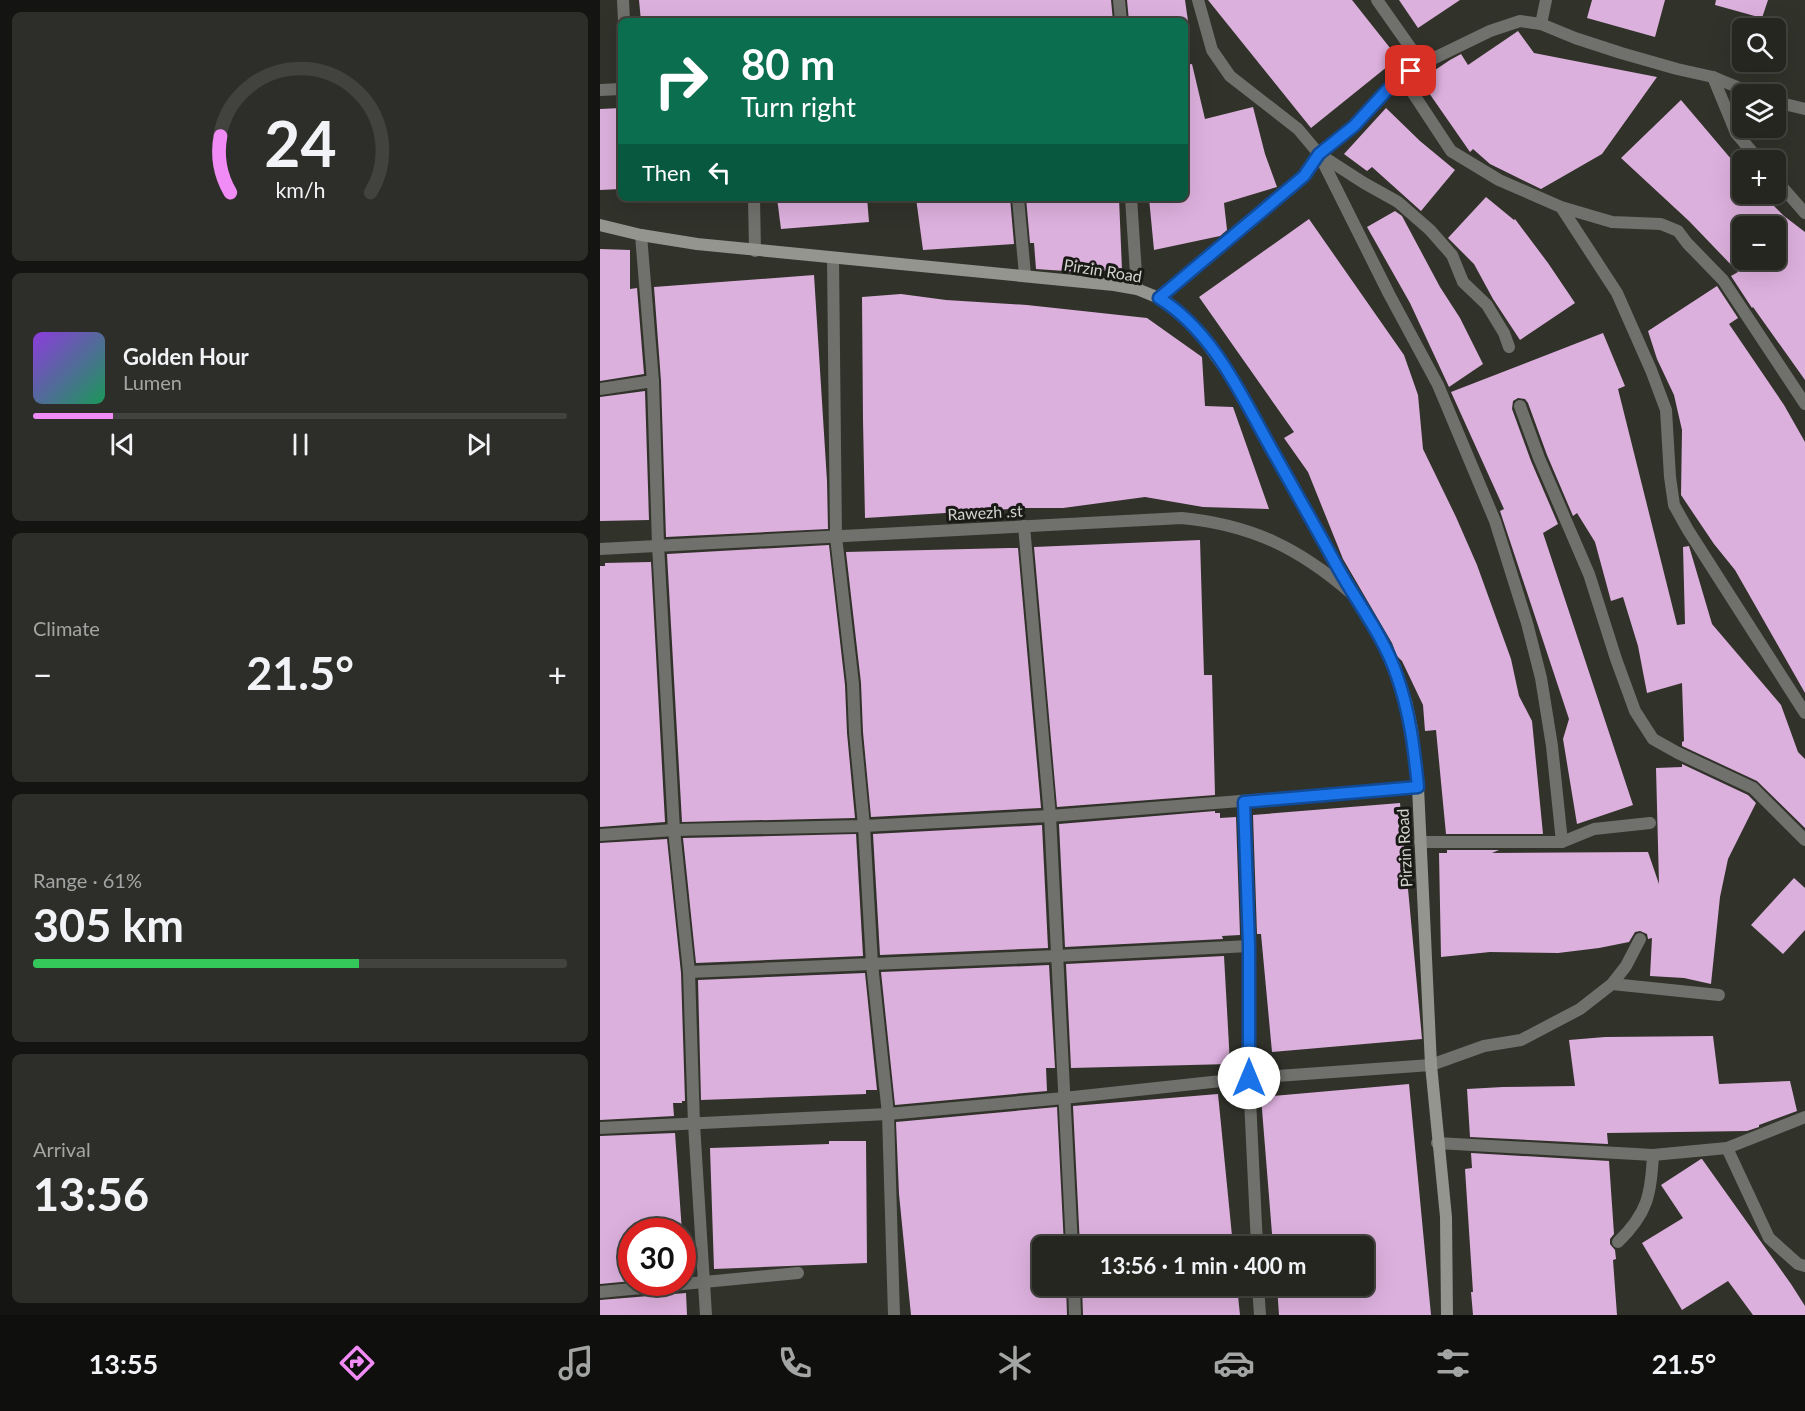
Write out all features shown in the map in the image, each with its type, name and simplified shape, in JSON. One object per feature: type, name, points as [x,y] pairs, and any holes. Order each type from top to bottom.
[{"type":"street","points":[[623,0],[624,18]]},
{"type":"street","points":[[1119,0],[1121,18]]},
{"type":"street","points":[[1198,0],[1212,50],[1230,76],[1298,129],[1319,154],[1389,294],[1438,385],[1495,521],[1527,623],[1541,678],[1552,746],[1562,842]]},
{"type":"street","points":[[1377,0],[1422,64]]},
{"type":"street","points":[[1541,24],[1546,0]]},
{"type":"street","points":[[1159,298],[1304,176],[1319,154],[1354,126],[1387,90],[1422,64],[1490,31],[1520,21],[1541,24],[1621,53],[1713,77],[1732,85]]},
{"type":"street","points":[[1713,77],[1736,133],[1751,150]]},
{"type":"street","points":[[1402,78],[1451,150],[1499,180],[1561,207],[1612,222],[1661,224],[1678,231],[1723,280],[1805,404]]},
{"type":"street","points":[[600,90],[618,89]]},
{"type":"street","points":[[1786,104],[1805,109]]},
{"type":"street","points":[[1319,154],[1398,202],[1430,230],[1452,255],[1463,282],[1487,305],[1504,333],[1509,348]]},
{"type":"street","points":[[1786,191],[1805,213]]},
{"type":"street","points":[[754,201],[754,251]]},
{"type":"street","points":[[1018,201],[1025,275]]},
{"type":"street","points":[[1131,201],[1137,289]]},
{"type":"street","points":[[1561,207],[1617,293],[1659,390],[1666,410],[1674,504],[1713,570],[1805,713]]},
{"type":"street","name":"Pirzin Road","points":[[600,225],[641,235],[754,251],[1025,275],[1137,289],[1172,306],[1195,327],[1235,383],[1385,647],[1406,701],[1412,729],[1418,787],[1431,1065],[1446,1217],[1447,1315]]},
{"type":"street","points":[[641,235],[653,381],[658,545],[674,830],[689,972],[694,1124],[706,1315]]},
{"type":"street","points":[[833,258],[836,537],[853,684],[872,964],[888,1114],[894,1315]]},
{"type":"street","points":[[600,389],[653,381]]},
{"type":"street","points":[[1520,406],[1539,458],[1589,574],[1635,711],[1653,739],[1753,788],[1805,840]]},
{"type":"street","name":"Rawezh .st","points":[[600,549],[1164,519],[1212,521],[1246,530],[1287,548],[1311,561],[1353,594]]},
{"type":"street","points":[[1024,526],[1050,816],[1071,1236]]},
{"type":"street","points":[[600,835],[674,830],[864,826],[1050,816],[1418,787]]},
{"type":"street","points":[[1244,802],[1249,946],[1249,1078],[1257,1236]]},
{"type":"street","points":[[1420,842],[1562,842],[1594,829],[1650,823]]},
{"type":"street","points":[[600,1128],[888,1114],[1249,1078],[1431,1065],[1484,1046],[1521,1040],[1580,1009],[1612,984],[1626,966],[1640,939]]},
{"type":"street","points":[[689,972],[1249,946]]},
{"type":"street","points":[[1612,984],[1719,995]]},
{"type":"street","points":[[1437,1143],[1653,1155],[1727,1148],[1805,1118]]},
{"type":"street","points":[[1727,1148],[1769,1238],[1798,1264],[1805,1266]]},
{"type":"street","points":[[1618,1242],[1631,1229],[1650,1194],[1653,1155]]},
{"type":"street","points":[[600,1292],[798,1273]]},
{"type":"street","points":[[1074,1296],[1075,1315]]},
{"type":"street","points":[[1259,1296],[1260,1315]]},
{"type":"building","points":[[639,0],[1111,0],[1113,18],[641,18]]},
{"type":"building","points":[[1127,0],[1185,0],[1188,18],[1129,18]]},
{"type":"building","points":[[1208,0],[1352,0],[1398,58],[1311,128]]},
{"type":"building","points":[[1399,0],[1460,0],[1418,28]]},
{"type":"building","points":[[1592,0],[1665,0],[1655,37],[1587,18]]},
{"type":"building","points":[[1716,0],[1768,0],[1762,18],[1715,5]]},
{"type":"building","points":[[1518,31],[1534,53],[1657,77],[1602,154],[1541,189],[1490,164],[1473,149],[1470,152],[1420,80],[1461,54],[1468,65]]},
{"type":"building","points":[[1192,64],[1205,119],[1253,107],[1265,154],[1277,187],[1224,203],[1227,230],[1220,236],[1154,250],[1149,201],[1188,201],[1188,65]]},
{"type":"building","points":[[1681,100],[1732,160],[1732,204],[1772,204],[1784,216],[1732,216],[1732,266],[1689,221],[1621,158]]},
{"type":"building","points":[[618,108],[618,189],[600,190],[600,109]]},
{"type":"building","points":[[1386,108],[1420,141],[1455,170],[1421,211],[1372,167],[1367,171],[1344,154]]},
{"type":"building","points":[[1486,197],[1515,219],[1575,303],[1520,340],[1493,299],[1474,264],[1448,238]]},
{"type":"building","points":[[777,201],[867,201],[869,222],[781,229]]},
{"type":"building","points":[[916,201],[1010,201],[1014,244],[923,250]]},
{"type":"building","points":[[1026,201],[1119,201],[1122,270],[1080,272],[1036,269],[1034,243],[1030,243]]},
{"type":"building","points":[[1395,211],[1402,216],[1440,287],[1460,318],[1483,364],[1449,387],[1410,303],[1367,227]]},
{"type":"building","points":[[1786,218],[1805,232],[1805,380],[1731,276],[1738,272],[1736,270],[1786,270]]},
{"type":"building","points":[[1309,219],[1404,355],[1418,395],[1423,449],[1477,565],[1511,659],[1519,696],[1532,721],[1543,834],[1446,834],[1436,730],[1425,731],[1423,705],[1402,661],[1397,656],[1392,643],[1343,559],[1308,472],[1284,438],[1294,432],[1199,297]]},
{"type":"building","points":[[600,249],[630,250],[630,289],[637,288],[644,374],[600,381]]},
{"type":"building","points":[[814,275],[828,529],[666,537],[661,381],[654,287]]},
{"type":"building","points":[[1717,286],[1738,318],[1729,324],[1784,405],[1805,442],[1805,693],[1735,570],[1714,544],[1681,495],[1682,430],[1674,395],[1657,359],[1648,331]]},
{"type":"building","points":[[901,294],[1147,318],[1202,357],[1205,406],[1233,407],[1269,509],[1203,507],[1145,497],[1063,508],[1026,508],[865,518],[862,297]]},
{"type":"building","points":[[1603,333],[1625,386],[1618,389],[1677,625],[1685,624],[1683,547],[1689,546],[1712,624],[1781,705],[1798,752],[1805,759],[1805,828],[1757,781],[1682,746],[1684,741],[1682,683],[1647,693],[1638,646],[1623,597],[1611,601],[1595,542],[1577,513],[1573,516],[1528,403],[1525,399],[1518,398],[1513,401],[1512,409],[1558,524],[1543,533],[1633,805],[1577,824],[1563,739],[1569,719],[1500,511],[1504,509],[1451,392]]},
{"type":"building","points":[[645,391],[649,520],[600,521],[600,397]]},
{"type":"building","points":[[1200,540],[1204,675],[1212,675],[1215,795],[1057,807],[1034,547]]},
{"type":"building","points":[[829,545],[845,685],[855,818],[682,822],[667,554]]},
{"type":"building","points":[[1018,548],[1041,808],[871,817],[861,683],[846,552]]},
{"type":"building","points":[[651,562],[665,822],[600,827],[600,566],[605,566],[605,563]]},
{"type":"building","points":[[1682,764],[1748,795],[1756,803],[1728,859],[1720,897],[1711,984],[1684,978],[1650,976],[1652,938],[1648,939],[1647,934],[1640,931],[1635,932],[1629,942],[1599,948],[1558,953],[1490,952],[1441,957],[1439,853],[1447,853],[1447,850],[1499,850],[1492,853],[1648,852],[1659,884],[1656,768],[1682,767]]},
{"type":"building","points":[[1400,803],[1422,1039],[1272,1052],[1261,934],[1257,934],[1253,815]]},
{"type":"building","points":[[1215,811],[1215,813],[1220,813],[1220,818],[1236,817],[1240,935],[1222,936],[1223,939],[1065,947],[1059,824]]},
{"type":"building","points":[[1042,825],[1048,948],[880,955],[873,834]]},
{"type":"building","points":[[856,834],[863,956],[696,963],[683,838]]},
{"type":"building","points":[[667,839],[681,973],[685,1101],[673,1103],[674,1116],[600,1120],[600,843]]},
{"type":"building","points":[[1794,878],[1805,888],[1805,930],[1783,954],[1751,925]]},
{"type":"building","points":[[1224,956],[1230,1064],[1071,1068],[1066,964]]},
{"type":"building","points":[[1049,965],[1055,1068],[1046,1068],[1047,1091],[895,1105],[881,972]]},
{"type":"building","points":[[865,973],[877,1090],[866,1090],[866,1094],[701,1100],[698,980]]},
{"type":"building","points":[[1713,1036],[1719,1084],[1790,1081],[1797,1111],[1747,1131],[1607,1133],[1608,1144],[1470,1137],[1467,1089],[1575,1086],[1569,1040],[1605,1037]]},
{"type":"building","points":[[1409,1084],[1431,1315],[1279,1315],[1278,1296],[1374,1296],[1374,1236],[1272,1236],[1261,1097]]},
{"type":"building","points":[[1218,1094],[1232,1236],[1080,1236],[1073,1106]]},
{"type":"building","points":[[1057,1107],[1063,1236],[1032,1236],[1032,1296],[1066,1296],[1067,1315],[911,1315],[899,1194],[896,1122]]},
{"type":"building","points":[[675,1133],[681,1218],[618,1218],[618,1282],[600,1284],[600,1136]]},
{"type":"building","points":[[829,1141],[866,1141],[867,1263],[714,1269],[710,1148],[829,1144]]},
{"type":"building","points":[[1471,1153],[1609,1161],[1614,1234],[1610,1239],[1610,1244],[1615,1250],[1616,1259],[1613,1260],[1617,1315],[1473,1315],[1465,1169],[1472,1168]]},
{"type":"building","points":[[1701,1159],[1791,1284],[1805,1306],[1805,1315],[1753,1315],[1728,1281],[1682,1310],[1642,1243],[1683,1218],[1661,1185]]},
{"type":"building","points":[[686,1296],[687,1315],[600,1315],[600,1300]]},
{"type":"building","points":[[1082,1296],[1238,1296],[1240,1315],[1083,1315]]},
{"type":"route","points":[[1249,1078],[1249,946],[1244,802],[1418,787],[1412,729],[1406,701],[1385,647],[1235,383],[1195,327],[1172,306],[1159,298],[1304,176],[1319,154],[1354,126],[1387,90],[1411,71]]}]
